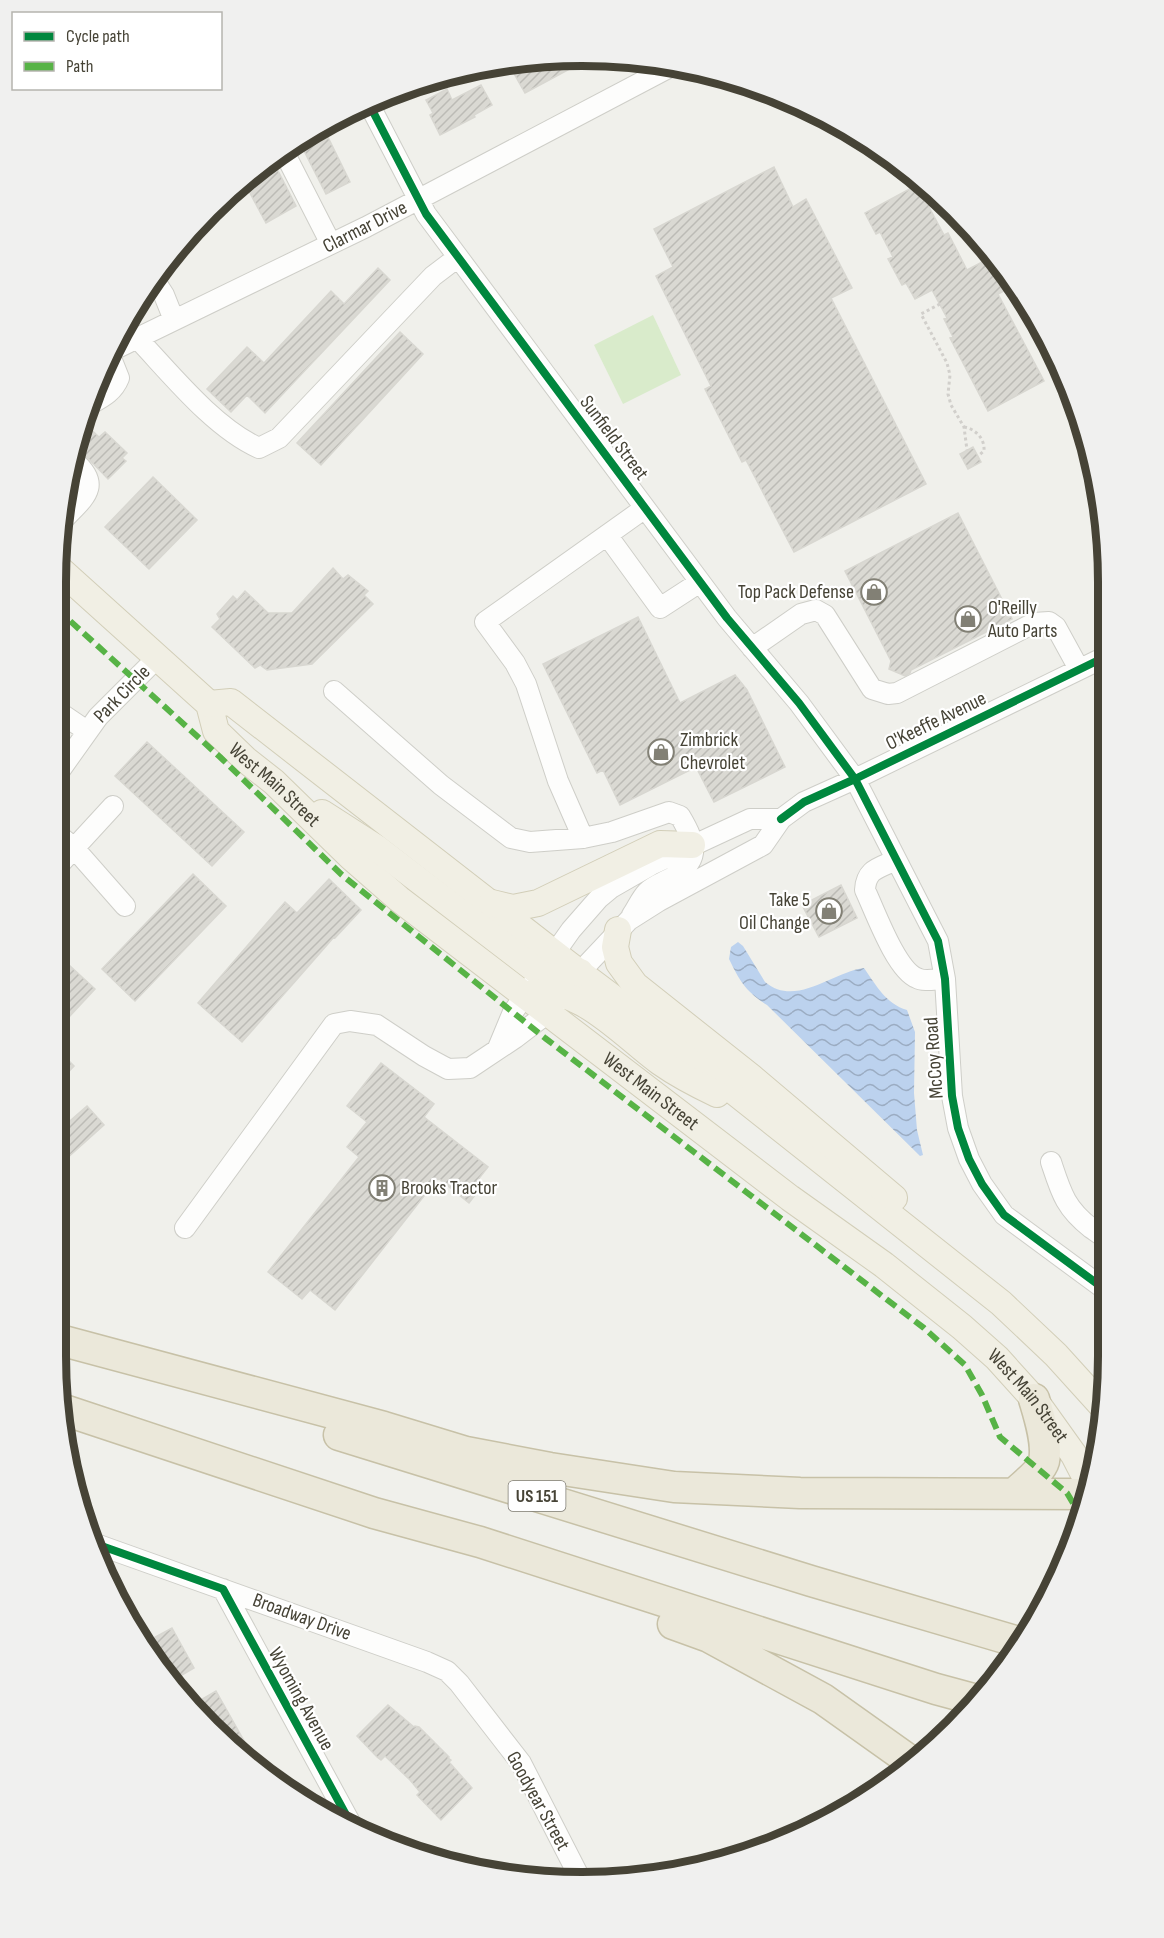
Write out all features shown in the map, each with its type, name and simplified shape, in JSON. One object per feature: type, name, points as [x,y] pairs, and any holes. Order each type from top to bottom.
[{"type":"highway","points":[[66,1343],[384,1427],[466,1452],[550,1468],[674,1487],[800,1493],[1079,1494]]},
{"type":"highway","name":"US 151","points":[[66,1343],[240,1404],[811,1581],[1013,1640]]},
{"type":"highway","points":[[1015,1493],[1031,1479],[1044,1462],[1043,1429],[1034,1399]]},
{"type":"highway","points":[[69,1412],[374,1513],[480,1542],[968,1698]]},
{"type":"highway","points":[[480,1542],[583,1590],[709,1638],[823,1700],[905,1758]]},
{"type":"main road","points":[[66,575],[209,704]]},
{"type":"main road","name":"West Main Street","points":[[1084,1474],[1074,1455],[1034,1399],[997,1358],[962,1327],[884,1265],[790,1198],[639,1083],[556,1004],[526,995],[399,899],[216,731],[209,704],[231,702],[492,903],[548,964],[580,972],[672,1042],[1001,1303],[1048,1347],[1096,1399]]},
{"type":"main road","points":[[274,782],[548,964]]},
{"type":"main road","points":[[492,903],[513,908],[538,903],[660,844],[692,845]]},
{"type":"main road","points":[[623,925],[615,947],[619,963],[635,985],[751,1077],[920,1220],[945,1259]]},
{"type":"main road","points":[[556,1004],[597,1012],[661,1063],[712,1092],[758,1112]]},
{"type":"street","name":"Clarmar Drive","points":[[124,344],[419,200],[650,70]]},
{"type":"street","name":"Sunfield Street","points":[[372,111],[426,214],[700,582],[799,703],[855,779]]},
{"type":"street","points":[[287,159],[331,244]]},
{"type":"street","points":[[137,338],[204,408],[243,441],[258,448],[279,438],[433,276],[458,257]]},
{"type":"street","points":[[159,287],[174,320]]},
{"type":"street","points":[[100,399],[116,386],[119,378],[114,365]]},
{"type":"street","points":[[70,513],[82,501],[88,489],[89,480],[80,466]]},
{"type":"street","points":[[583,838],[558,782],[526,684],[485,622],[645,508]]},
{"type":"street","points":[[607,535],[660,608],[700,582]]},
{"type":"street","points":[[752,648],[801,614],[816,610],[825,615],[872,689],[888,694],[897,693],[1034,623],[1049,622],[1056,627],[1079,669]]},
{"type":"street","name":"Park Circle","points":[[66,761],[98,717],[157,658]]},
{"type":"street","name":"O'Keeffe Avenue","points":[[185,1228],[334,1024],[350,1021],[377,1024],[424,1056],[448,1069],[470,1068],[515,1038],[556,1004],[580,972],[623,925],[659,901],[763,845],[782,819],[804,802],[1098,660]]},
{"type":"street","points":[[334,691],[441,785],[512,838],[530,842],[583,838],[612,832],[669,812],[680,816],[692,845],[694,853],[692,862],[672,878],[648,890],[623,925]]},
{"type":"street","name":"Park Circle","points":[[66,717],[87,731]]},
{"type":"street","name":"McCoy Road","points":[[855,779],[938,941],[945,979],[952,1096],[958,1128],[969,1160],[982,1184],[1004,1215],[1098,1284]]},
{"type":"street","points":[[66,857],[113,806]]},
{"type":"street","points":[[498,1048],[513,1012],[590,908],[611,888],[651,865],[750,819],[782,819]]},
{"type":"street","points":[[66,841],[125,906]]},
{"type":"street","points":[[896,860],[870,872],[865,890],[899,962],[907,972],[919,980],[945,979]]},
{"type":"street","points":[[1051,1162],[1063,1197],[1078,1218],[1098,1234]]},
{"type":"street","name":"Broadway Drive","points":[[102,1546],[428,1662],[447,1671],[490,1722]]},
{"type":"street","name":"Wyoming Avenue","points":[[223,1589],[346,1815]]},
{"type":"street","name":"Goodyear Street","points":[[490,1722],[521,1763],[577,1872]]},
{"type":"path","points":[[940,304],[921,314],[947,363],[950,375],[948,394],[951,405],[964,427],[967,450]]},
{"type":"path","points":[[964,427],[973,428],[985,446],[984,451],[978,456]]},
{"type":"green space","points":[[653,315],[681,375],[623,404],[594,345]]},
{"type":"water","points":[[738,942],[743,946],[765,982],[777,989],[802,990],[864,968],[887,999],[907,1010],[915,1032],[914,1093],[917,1130],[923,1155],[920,1156],[767,1005],[748,990],[729,959],[731,947]]},
{"type":"building","points":[[575,66],[525,93],[512,70]]},
{"type":"building","points":[[481,85],[492,105],[474,115],[475,117],[440,135],[430,115],[433,113],[426,100],[447,89],[452,100]]},
{"type":"building","points":[[326,134],[350,182],[326,194],[303,148]]},
{"type":"building","points":[[276,167],[296,206],[266,223],[248,189]]},
{"type":"building","points":[[774,167],[793,207],[806,199],[852,288],[831,298],[926,484],[794,552],[746,460],[742,462],[705,389],[711,386],[656,276],[673,267],[654,229]]},
{"type":"building","points":[[913,187],[933,204],[929,207],[944,235],[948,233],[967,270],[985,261],[1003,284],[1000,285],[1004,291],[998,294],[1044,381],[988,411],[950,338],[953,337],[944,319],[947,318],[932,290],[915,299],[906,283],[902,285],[888,259],[893,257],[880,232],[876,234],[865,213]]},
{"type":"building","points":[[378,268],[390,280],[265,413],[247,395],[231,412],[207,389],[247,347],[264,363],[331,291],[344,304]]},
{"type":"building","points":[[400,332],[423,354],[321,465],[297,443]]},
{"type":"building","points":[[90,428],[99,437],[105,432],[127,453],[122,458],[126,461],[108,479],[83,453]]},
{"type":"building","points":[[973,447],[981,462],[968,469],[960,454]]},
{"type":"building","points":[[153,477],[197,520],[149,569],[105,527]]},
{"type":"building","points":[[958,513],[1012,619],[911,670],[905,676],[889,669],[891,661],[845,571]]},
{"type":"building","points":[[333,568],[343,579],[348,575],[368,591],[364,595],[373,604],[312,664],[267,670],[260,665],[255,668],[212,627],[220,619],[217,614],[233,596],[237,600],[245,591],[268,613],[292,613]]},
{"type":"building","points":[[638,617],[680,703],[735,675],[747,690],[785,767],[714,802],[696,767],[620,805],[603,770],[597,773],[543,664]]},
{"type":"building","points":[[147,742],[244,832],[212,866],[115,776]]},
{"type":"building","points":[[193,874],[226,906],[135,1001],[102,969]]},
{"type":"building","points":[[329,879],[361,910],[334,937],[242,1042],[198,1003],[285,902],[297,913]]},
{"type":"building","name":"Take 5 Oil Change","points":[[841,885],[857,918],[819,937],[802,905]]},
{"type":"building","points":[[66,962],[95,989],[66,1020]]},
{"type":"building","points":[[66,1058],[74,1066],[66,1074]]},
{"type":"building","name":"Brooks Tractor","points":[[381,1063],[434,1104],[424,1117],[488,1167],[473,1186],[479,1190],[469,1203],[438,1178],[335,1310],[310,1290],[302,1299],[268,1272],[359,1157],[347,1147],[367,1122],[347,1106]]},
{"type":"building","points":[[87,1106],[104,1125],[66,1159],[66,1124]]},
{"type":"building","points":[[172,1628],[194,1668],[179,1677],[151,1639]]},
{"type":"building","points":[[216,1691],[249,1750],[217,1721],[199,1701]]},
{"type":"building","points":[[388,1705],[414,1727],[419,1727],[449,1757],[451,1760],[449,1762],[472,1788],[441,1820],[417,1795],[420,1792],[410,1780],[385,1756],[381,1760],[377,1757],[357,1736]]},
{"type":"marked path","points":[[66,617],[220,757],[342,875],[545,1038],[924,1328],[965,1365],[982,1395],[1000,1437],[1067,1493],[1075,1507]]},
{"type":"cycle path","points":[[372,111],[426,214],[727,618],[799,703],[855,779],[938,941],[945,979],[952,1096],[958,1128],[969,1159],[982,1184],[1004,1215],[1098,1284]]},
{"type":"cycle path","points":[[781,819],[804,802],[1098,660]]},
{"type":"cycle path","points":[[102,1546],[223,1589],[346,1815]]},
{"type":"place","name":"Top Pack Defense","points":[[874,592]]},
{"type":"place","name":"O'Reilly Auto Parts","points":[[968,619]]},
{"type":"place","name":"Zimbrick Chevrolet","points":[[661,752]]},
{"type":"place","name":"Take 5 Oil Change","points":[[829,911]]},
{"type":"place","name":"Brooks Tractor","points":[[382,1188]]}]
